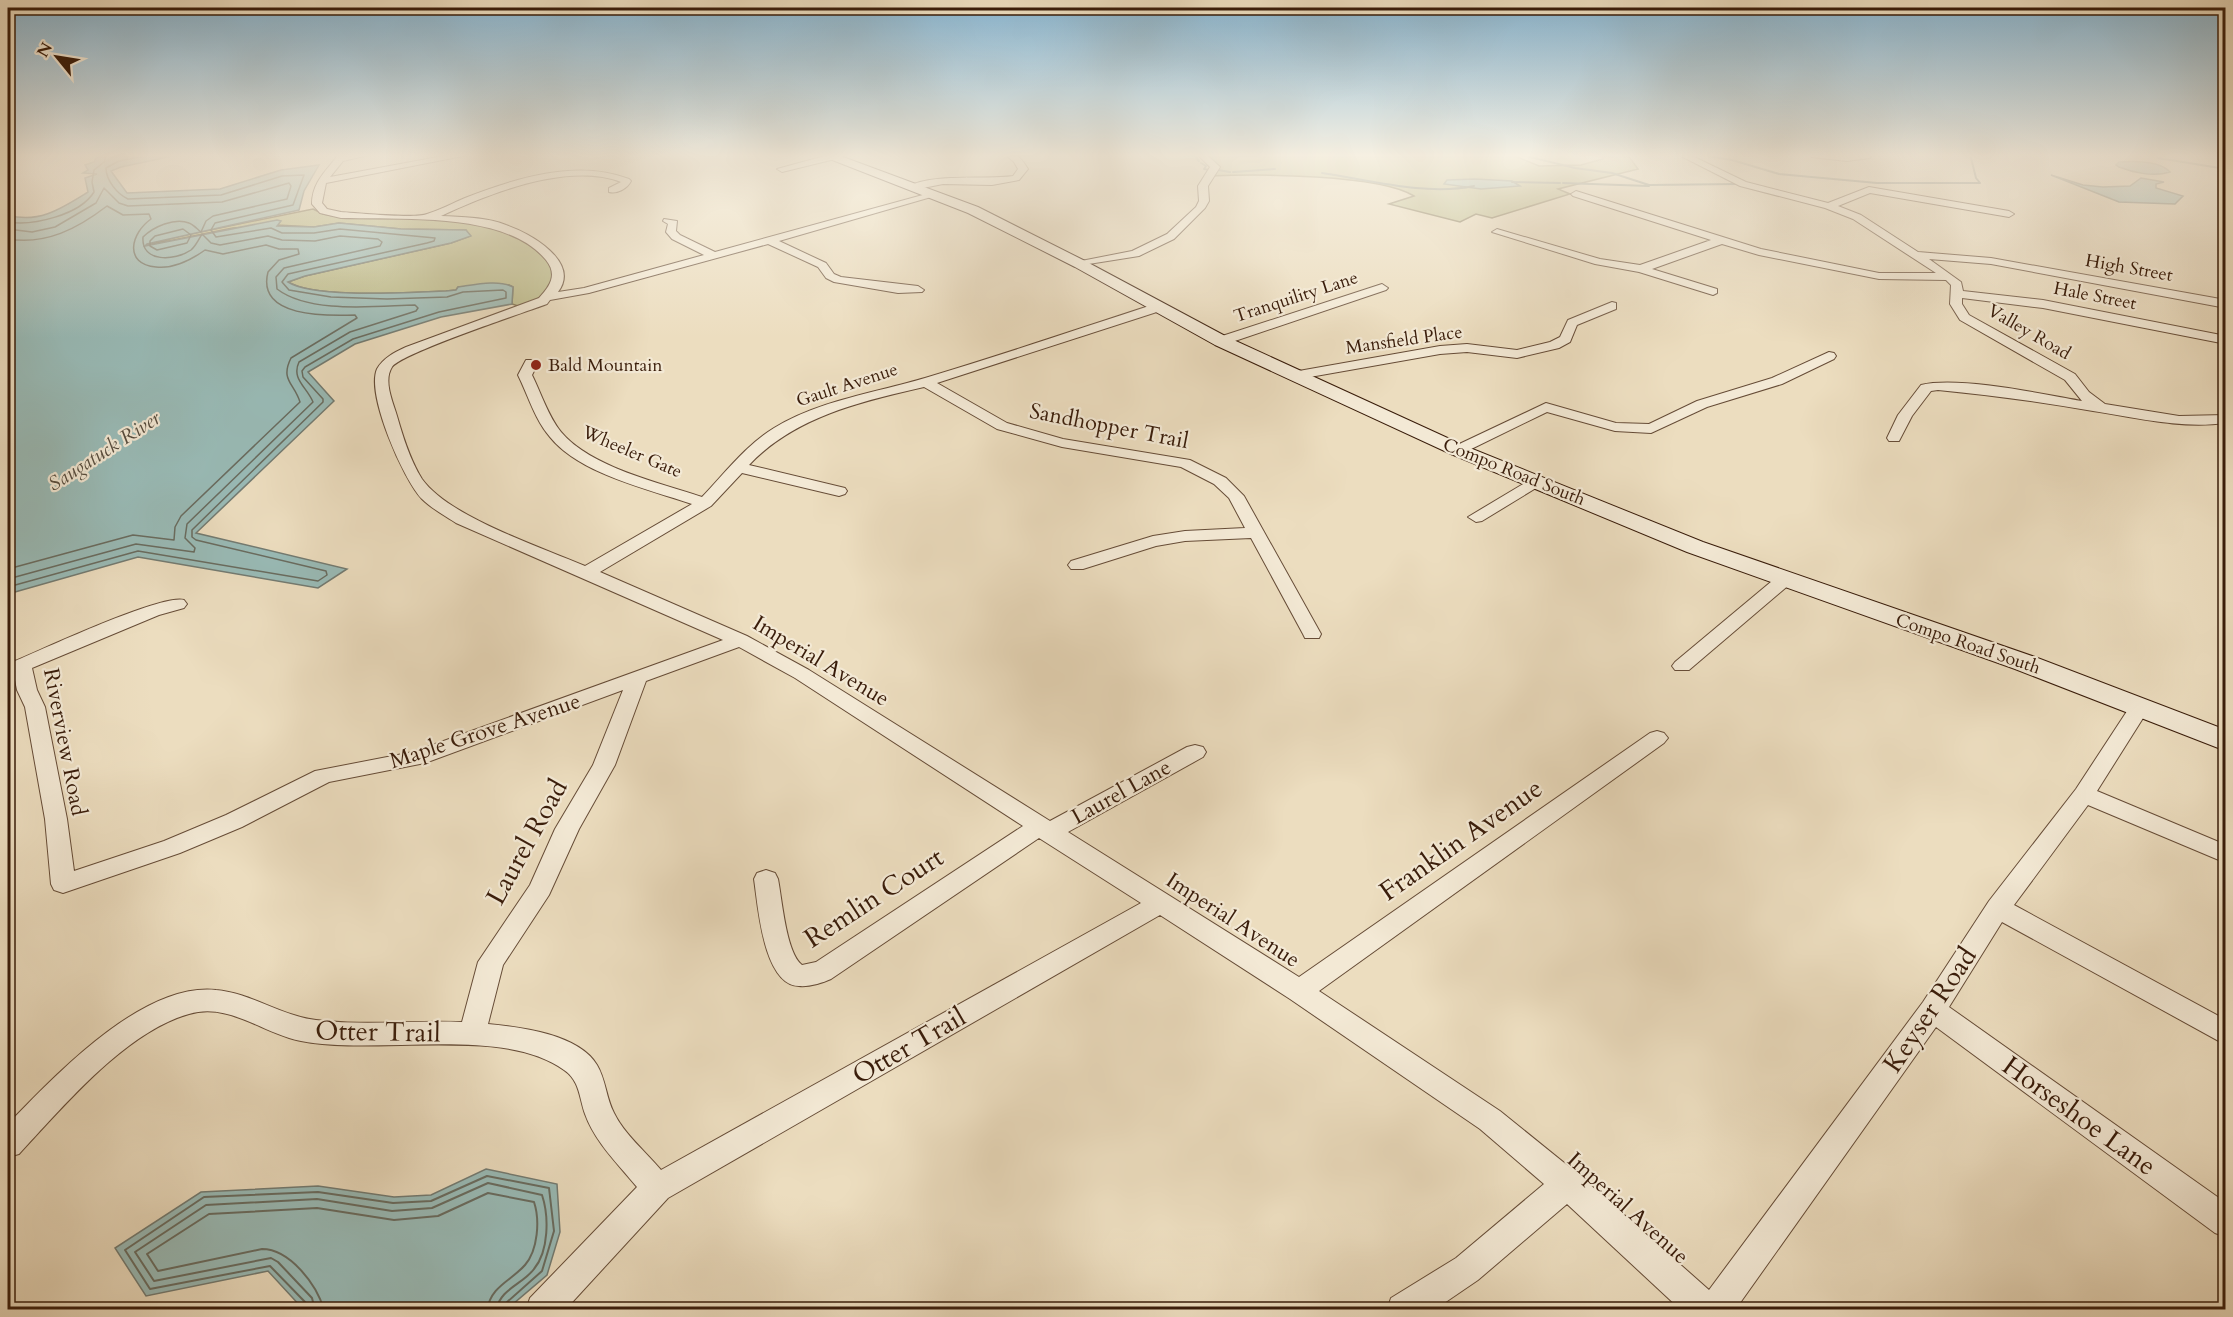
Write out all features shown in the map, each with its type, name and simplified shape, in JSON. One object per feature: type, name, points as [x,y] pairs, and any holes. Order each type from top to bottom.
[{"type":"main road","name":"Compo Road South","points":[[984,215],[1080,264],[1221,341],[1458,450],[1695,547],[2025,663],[2226,741]]},
{"type":"street","points":[[373,215],[494,224],[538,246],[558,267],[558,281],[549,297]]},
{"type":"street","points":[[428,218],[433,215]]},
{"type":"street","name":"Imperial Avenue","points":[[858,215],[585,291],[549,297],[528,308],[406,352],[385,367],[381,381],[409,471],[425,495],[462,519],[740,640],[802,674],[1043,830],[1299,991],[1490,1120],[1567,1184],[1706,1310]]},
{"type":"street","points":[[1080,264],[1148,251],[1171,238],[1194,215]]},
{"type":"street","points":[[1644,215],[1760,252],[1880,276],[1949,277]]},
{"type":"street","name":"Valley Road","points":[[1853,215],[1919,255],[1957,284],[1956,304],[1964,317],[2070,378],[2084,395],[2100,407]]},
{"type":"street","points":[[668,221],[673,223],[671,232],[676,237],[713,255]]},
{"type":"street","points":[[1497,232],[1599,262],[1641,269],[1713,291]]},
{"type":"street","points":[[768,240],[822,265],[830,276],[838,280],[918,290]]},
{"type":"street","points":[[1641,269],[1722,240]]},
{"type":"street","name":"High Street","points":[[1919,255],[1991,261],[2226,304]]},
{"type":"street","name":"Tranquility Lane","points":[[1221,341],[1382,288]]},
{"type":"street","name":"Hale Street","points":[[1957,294],[2043,304],[2226,340]]},
{"type":"street","name":"Mansfield Place","points":[[1293,376],[1440,350],[1467,348],[1517,354],[1554,345],[1565,339],[1572,322],[1612,306]]},
{"type":"street","name":"Gault Avenue","points":[[586,573],[705,503],[767,439],[799,421],[869,395],[926,382],[1159,307]]},
{"type":"street","points":[[1458,450],[1546,407],[1615,427],[1651,429],[1701,404],[1777,381],[1829,356]]},
{"type":"street","name":"Wheeler Gate","points":[[531,363],[525,375],[554,434],[569,448],[600,464],[705,503]]},
{"type":"street","name":"Sandhopper Trail","points":[[926,382],[992,422],[1029,435],[1172,460],[1206,471],[1236,496],[1312,634]]},
{"type":"street","points":[[1894,438],[1905,415],[1926,388],[1938,386],[2100,407],[2172,419],[2195,421],[2226,418]]},
{"type":"street","points":[[740,468],[839,490]]},
{"type":"street","points":[[1476,517],[1535,482]]},
{"type":"street","points":[[1077,565],[1153,541],[1185,536],[1255,533]]},
{"type":"street","points":[[1682,666],[1784,580]]},
{"type":"street","name":"Riverview Road","points":[[63,884],[56,819],[35,707],[27,690],[22,665],[152,611],[178,604]]},
{"type":"street","name":"Maple Grove Avenue","points":[[63,884],[172,847],[234,821],[323,776],[417,758],[740,640]]},
{"type":"street","name":"Laurel Road","points":[[472,1034],[491,962],[540,889],[567,829],[604,765],[637,679]]},
{"type":"street","name":"Keyser Road","points":[[1715,1310],[1934,1010],[1998,908],[2084,794],[2140,707]]},
{"type":"street","name":"Franklin Avenue","points":[[1299,991],[1658,738]]},
{"type":"street","name":"Laurel Lane","points":[[1043,830],[1195,752]]},
{"type":"street","points":[[2084,794],[2226,855]]},
{"type":"street","name":"Remlin Court","points":[[766,879],[774,930],[786,967],[798,976],[822,972],[1043,830]]},
{"type":"street","name":"Otter Trail","points":[[543,1310],[657,1188],[1161,903]]},
{"type":"street","points":[[1998,908],[2226,1034]]},
{"type":"street","name":"Otter Trail","points":[[8,1144],[75,1076],[126,1032],[162,1012],[201,998],[217,999],[305,1031],[347,1034],[472,1034],[518,1039],[552,1047],[586,1072],[604,1123],[657,1188]]},
{"type":"street","name":"Horseshoe Lane","points":[[1934,1010],[2226,1222]]},
{"type":"street","points":[[1403,1310],[1467,1269],[1567,1184]]},
{"type":"green space","points":[[281,215],[411,218],[468,223],[494,229],[517,238],[537,251],[551,267],[553,280],[543,295],[521,307],[512,304],[513,287],[509,285],[458,287],[456,290],[446,291],[341,293],[319,291],[288,282],[305,276],[451,243],[470,236],[466,230],[401,229],[339,223],[314,227],[276,225],[233,228],[144,246],[180,236]]},
{"type":"green space","points":[[1434,215],[1473,215],[1460,222]]},
{"type":"green space","points":[[1482,215],[1500,215],[1492,218]]},
{"type":"water","name":"Saugatuck River","points":[[8,215],[275,215],[145,246],[277,220],[281,221],[277,226],[314,227],[339,223],[401,229],[466,230],[471,236],[451,243],[305,276],[288,282],[319,291],[341,293],[446,291],[456,290],[458,287],[501,283],[513,287],[512,304],[441,317],[355,344],[308,372],[334,401],[196,533],[347,569],[318,588],[138,557],[8,594]]},
{"type":"water","points":[[486,1169],[557,1184],[560,1232],[547,1275],[507,1309],[303,1309],[268,1271],[146,1296],[115,1248],[201,1192],[318,1186],[394,1197],[431,1195]]},
{"type":"place","name":"Bald Mountain","points":[[536,365]]}]
